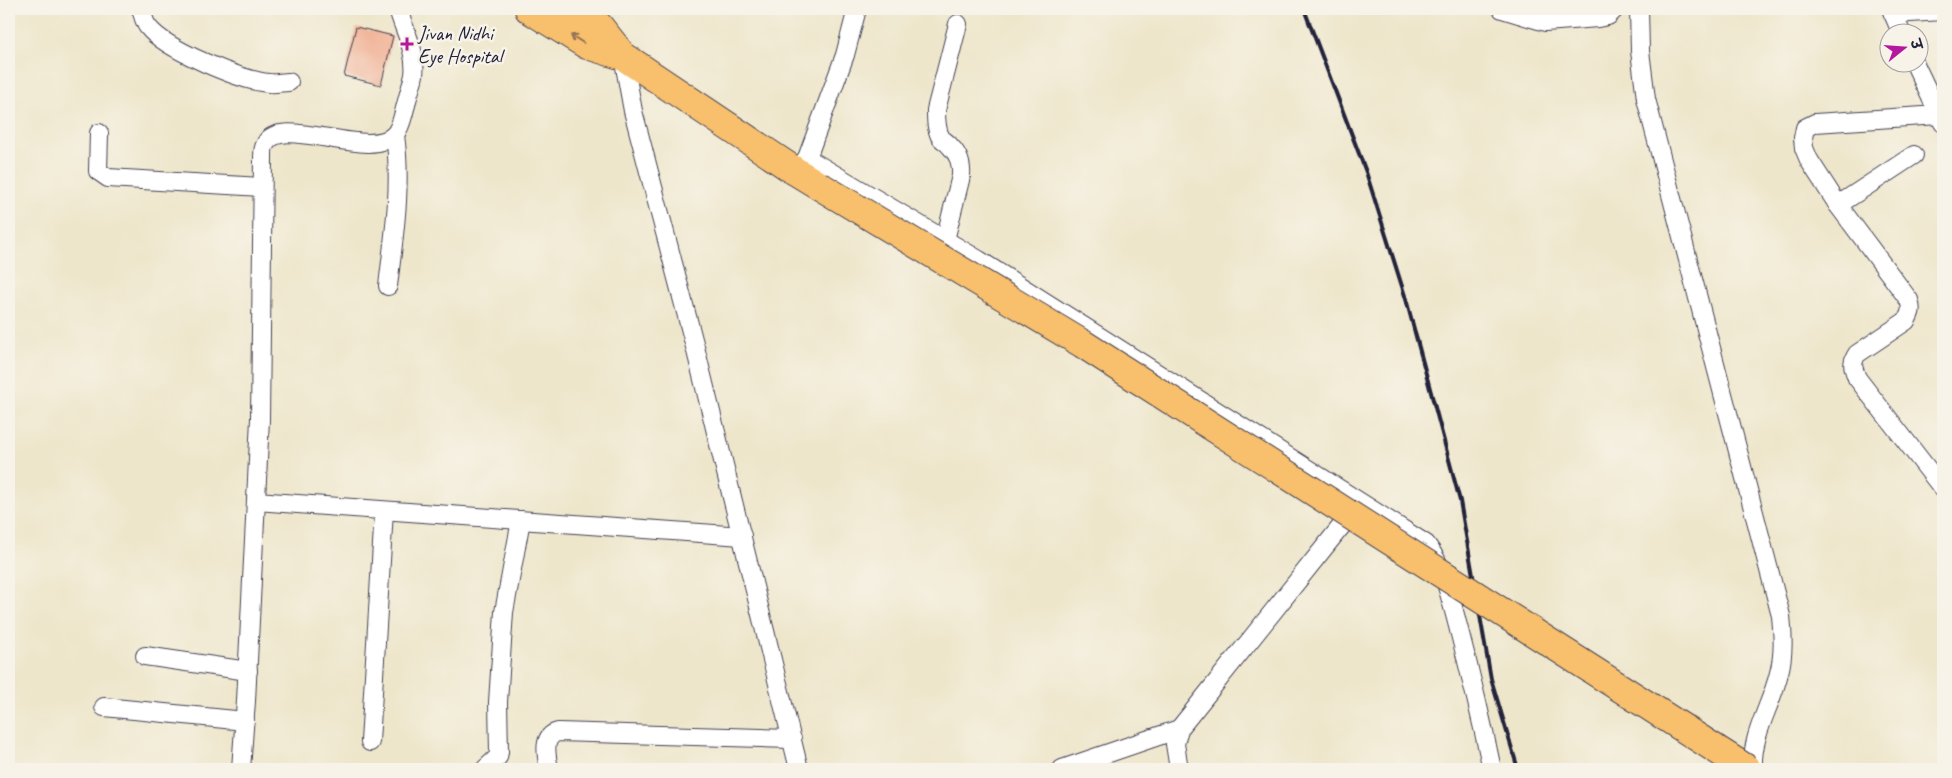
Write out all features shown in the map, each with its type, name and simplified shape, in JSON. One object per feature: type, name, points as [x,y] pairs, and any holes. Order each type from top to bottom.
[{"type":"main road","points":[[529,9],[587,45],[623,56],[801,164],[818,185],[1083,344],[1747,769]]},
{"type":"main road","points":[[572,9],[599,26],[623,56]]},
{"type":"street","points":[[141,9],[146,25],[156,36],[180,50],[229,73],[249,79],[270,83],[289,82]]},
{"type":"street","points":[[240,769],[248,671],[260,419],[262,187],[265,145],[271,138],[291,132],[360,143],[381,141],[395,135],[400,127],[414,74],[410,42],[398,9]]},
{"type":"street","points":[[857,9],[845,55],[801,164],[945,240],[1426,544],[1439,562],[1476,695],[1492,769]]},
{"type":"street","points":[[1502,9],[1530,13],[1545,22],[1598,18],[1608,16],[1615,9]]},
{"type":"street","points":[[1639,9],[1640,51],[1646,99],[1781,616],[1784,648],[1779,674],[1754,740],[1753,769]]},
{"type":"street","points":[[1892,11],[1943,11]]},
{"type":"street","points":[[945,240],[962,176],[962,166],[952,147],[940,137],[936,124],[936,110],[958,24]]},
{"type":"street","points":[[623,56],[633,111],[742,536],[799,769]]},
{"type":"street","points":[[1919,72],[1941,119],[1815,123],[1805,128],[1803,138],[1804,148],[1809,160],[1838,205],[1909,300],[1912,308],[1906,321],[1857,354],[1853,360],[1853,368],[1857,378],[1943,489]]},
{"type":"street","points":[[100,133],[98,171],[108,178],[262,187]]},
{"type":"street","points":[[388,286],[398,185],[399,163],[395,135]]},
{"type":"street","points":[[1838,205],[1914,155]]},
{"type":"street","points":[[256,501],[742,536]]},
{"type":"street","points":[[1180,769],[1175,744],[1179,729],[1339,529],[1362,504]]},
{"type":"street","points":[[370,742],[373,725],[384,510]]},
{"type":"street","points":[[485,769],[498,757],[499,752],[498,702],[504,612],[521,520]]},
{"type":"street","points":[[145,656],[248,671]]},
{"type":"street","points":[[104,708],[244,721]]},
{"type":"street","points":[[1066,769],[1179,729]]},
{"type":"street","points":[[549,769],[546,745],[548,738],[558,732],[792,739]]},
{"type":"building","points":[[356,27],[393,36],[381,85],[344,76]]},
{"type":"railway","points":[[1304,9],[1366,172],[1406,299],[1460,501],[1491,679],[1518,769]]},
{"type":"place","name":"Jivan Nidhi Eye Hospital","points":[[407,44]]}]
